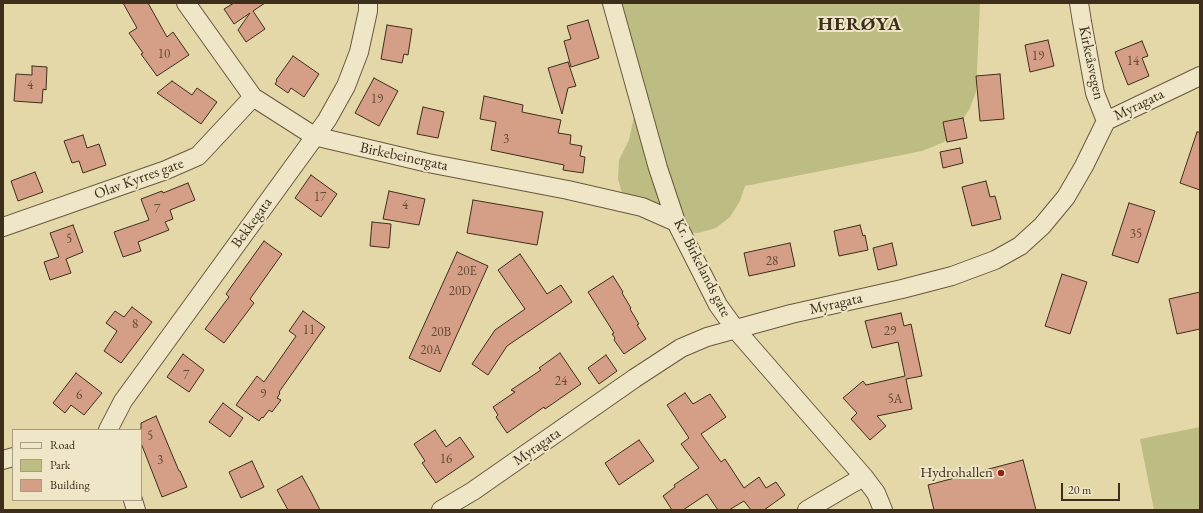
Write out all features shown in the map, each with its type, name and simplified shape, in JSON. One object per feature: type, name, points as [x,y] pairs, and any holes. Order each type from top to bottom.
[{"type":"street","name":"Birkebeinergata","points":[[186,3],[253,97],[314,136],[428,163],[568,190],[642,208],[676,222]]},
{"type":"street","name":"Bekkegata","points":[[109,429],[123,401],[327,120],[346,86],[359,52],[368,11],[368,3]]},
{"type":"street","name":"Kr. Birkelands gate","points":[[612,3],[658,168],[676,222],[718,305],[736,330],[864,477],[876,494],[883,510]]},
{"type":"street","name":"Kirkeåsvegen","points":[[1079,3],[1095,93],[1106,121]]},
{"type":"street","name":"Myragata","points":[[441,510],[479,487],[635,378],[681,348],[707,338],[791,314],[952,276],[995,260],[1020,246],[1042,226],[1066,197],[1084,166],[1106,121],[1200,76]]},
{"type":"street","name":"Olav Kyrres gate","points":[[3,227],[166,170],[198,156],[253,97]]},
{"type":"street","points":[[807,510],[864,477]]},
{"type":"green space","points":[[603,3],[980,3],[976,92],[970,108],[957,128],[944,142],[922,151],[745,186],[740,201],[730,217],[716,228],[698,233],[680,232],[650,221],[634,211],[623,196],[618,179],[619,160],[629,140],[637,103]]},
{"type":"green space","points":[[1200,427],[1200,510],[1154,510],[1140,439]]},
{"type":"building","points":[[123,3],[148,3],[167,37],[173,32],[189,55],[157,76],[141,54],[143,53],[129,33],[137,28]]},
{"type":"building","points":[[234,3],[265,3],[253,11],[265,29],[246,42],[238,30],[250,13],[234,24],[224,9]]},
{"type":"building","points":[[588,20],[599,58],[571,67],[564,41],[571,39],[567,26]]},
{"type":"building","points":[[387,25],[412,29],[408,55],[404,54],[402,63],[381,59]]},
{"type":"building","points":[[1048,40],[1054,66],[1030,72],[1025,45]]},
{"type":"building","points":[[1142,41],[1148,56],[1142,58],[1149,76],[1128,85],[1115,52]]},
{"type":"building","points":[[293,56],[319,74],[304,97],[291,88],[288,93],[275,84],[277,81],[276,80]]},
{"type":"building","points":[[568,62],[576,86],[568,88],[562,114],[548,68]]},
{"type":"building","points":[[32,66],[47,67],[46,90],[43,89],[42,103],[14,101],[16,74],[32,75]]},
{"type":"building","points":[[1000,74],[1004,119],[980,121],[976,76]]},
{"type":"building","points":[[374,78],[398,91],[379,126],[355,113]]},
{"type":"building","points":[[172,81],[192,95],[197,88],[217,102],[201,124],[157,93]]},
{"type":"building","points":[[484,96],[523,105],[522,112],[561,120],[558,133],[571,135],[570,144],[582,146],[580,156],[585,157],[583,173],[563,170],[564,165],[491,150],[496,122],[480,119]]},
{"type":"building","points":[[423,107],[444,112],[438,138],[417,134]]},
{"type":"building","points":[[963,118],[967,138],[947,142],[943,122]]},
{"type":"building","points":[[1197,132],[1200,132],[1200,190],[1180,183]]},
{"type":"building","points":[[83,135],[87,148],[99,144],[106,165],[83,173],[79,161],[72,163],[64,141]]},
{"type":"building","points":[[960,148],[963,163],[943,168],[940,152]]},
{"type":"building","points":[[35,172],[43,192],[18,201],[11,181]]},
{"type":"building","points":[[311,175],[337,194],[321,217],[295,198]]},
{"type":"building","points":[[986,181],[990,197],[995,196],[1001,219],[972,226],[962,187]]},
{"type":"building","points":[[188,183],[195,200],[170,210],[173,219],[165,222],[169,230],[138,242],[141,251],[123,257],[114,232],[149,220],[141,199],[162,191],[163,193]]},
{"type":"building","points":[[389,191],[425,199],[419,225],[383,219]]},
{"type":"building","points":[[473,200],[543,212],[537,245],[467,233]]},
{"type":"building","points":[[1129,203],[1155,211],[1138,263],[1112,255]]},
{"type":"building","points":[[372,222],[391,224],[389,248],[370,246]]},
{"type":"building","points":[[73,225],[83,252],[66,259],[71,273],[50,280],[44,262],[59,257],[50,233]]},
{"type":"building","points":[[860,225],[863,236],[865,235],[868,250],[839,256],[834,231]]},
{"type":"building","points":[[264,241],[282,254],[250,299],[254,303],[224,343],[205,329],[229,297],[226,294]]},
{"type":"building","points":[[790,243],[795,266],[749,276],[744,253]]},
{"type":"building","points":[[892,243],[897,265],[878,270],[873,248]]},
{"type":"building","points":[[457,252],[488,266],[440,372],[409,358]]},
{"type":"building","points":[[520,254],[547,294],[561,285],[572,302],[507,346],[488,375],[472,364],[495,330],[525,309],[498,270]]},
{"type":"building","points":[[1062,274],[1087,282],[1070,334],[1045,326]]},
{"type":"building","points":[[613,276],[639,324],[637,325],[646,339],[624,354],[614,340],[615,338],[612,334],[614,333],[588,292]]},
{"type":"building","points":[[1200,292],[1200,329],[1177,334],[1169,299]]},
{"type":"building","points":[[132,307],[152,322],[121,363],[104,351],[117,331],[106,323],[115,311],[124,317]]},
{"type":"building","points":[[303,311],[325,327],[279,392],[280,393],[277,398],[281,400],[272,412],[269,410],[259,421],[236,405],[257,376],[264,382],[296,336],[289,331]]},
{"type":"building","points":[[901,313],[904,326],[911,324],[922,376],[906,379],[912,409],[877,416],[886,426],[870,440],[851,419],[857,413],[843,398],[863,381],[866,385],[905,376],[898,342],[872,348],[865,321]]},
{"type":"building","points":[[560,353],[581,384],[545,409],[544,407],[507,433],[496,417],[498,415],[493,407],[515,392],[511,390],[541,370],[539,368]]},
{"type":"building","points":[[183,354],[204,370],[189,392],[167,377]]},
{"type":"building","points":[[606,355],[617,371],[599,384],[588,368]]},
{"type":"building","points":[[76,373],[102,393],[84,415],[71,405],[65,413],[53,403]]},
{"type":"building","points":[[685,393],[693,404],[710,394],[726,417],[701,434],[721,462],[725,459],[744,488],[759,477],[766,488],[776,482],[785,495],[764,510],[751,510],[744,501],[729,510],[718,510],[707,494],[683,510],[672,510],[663,496],[675,487],[674,485],[699,468],[681,444],[689,438],[667,405]]},
{"type":"building","points":[[223,403],[243,418],[230,437],[209,422]]},
{"type":"building","points":[[156,416],[187,487],[162,497],[142,446],[141,423]]},
{"type":"building","points":[[435,430],[446,447],[460,437],[474,457],[436,483],[422,463],[425,461],[414,444]]},
{"type":"building","points":[[639,440],[654,461],[619,485],[605,463]]},
{"type":"building","name":"Hydrohallen","points":[[1023,460],[1036,510],[934,510],[928,485]]},
{"type":"building","points":[[252,461],[264,487],[241,498],[229,472]]},
{"type":"building","points":[[302,476],[320,510],[288,510],[277,490]]},
{"type":"place","name":"Hydrohallen","points":[[1001,473]]},
{"type":"district","name":"HERØYA","points":[[860,25]]}]
